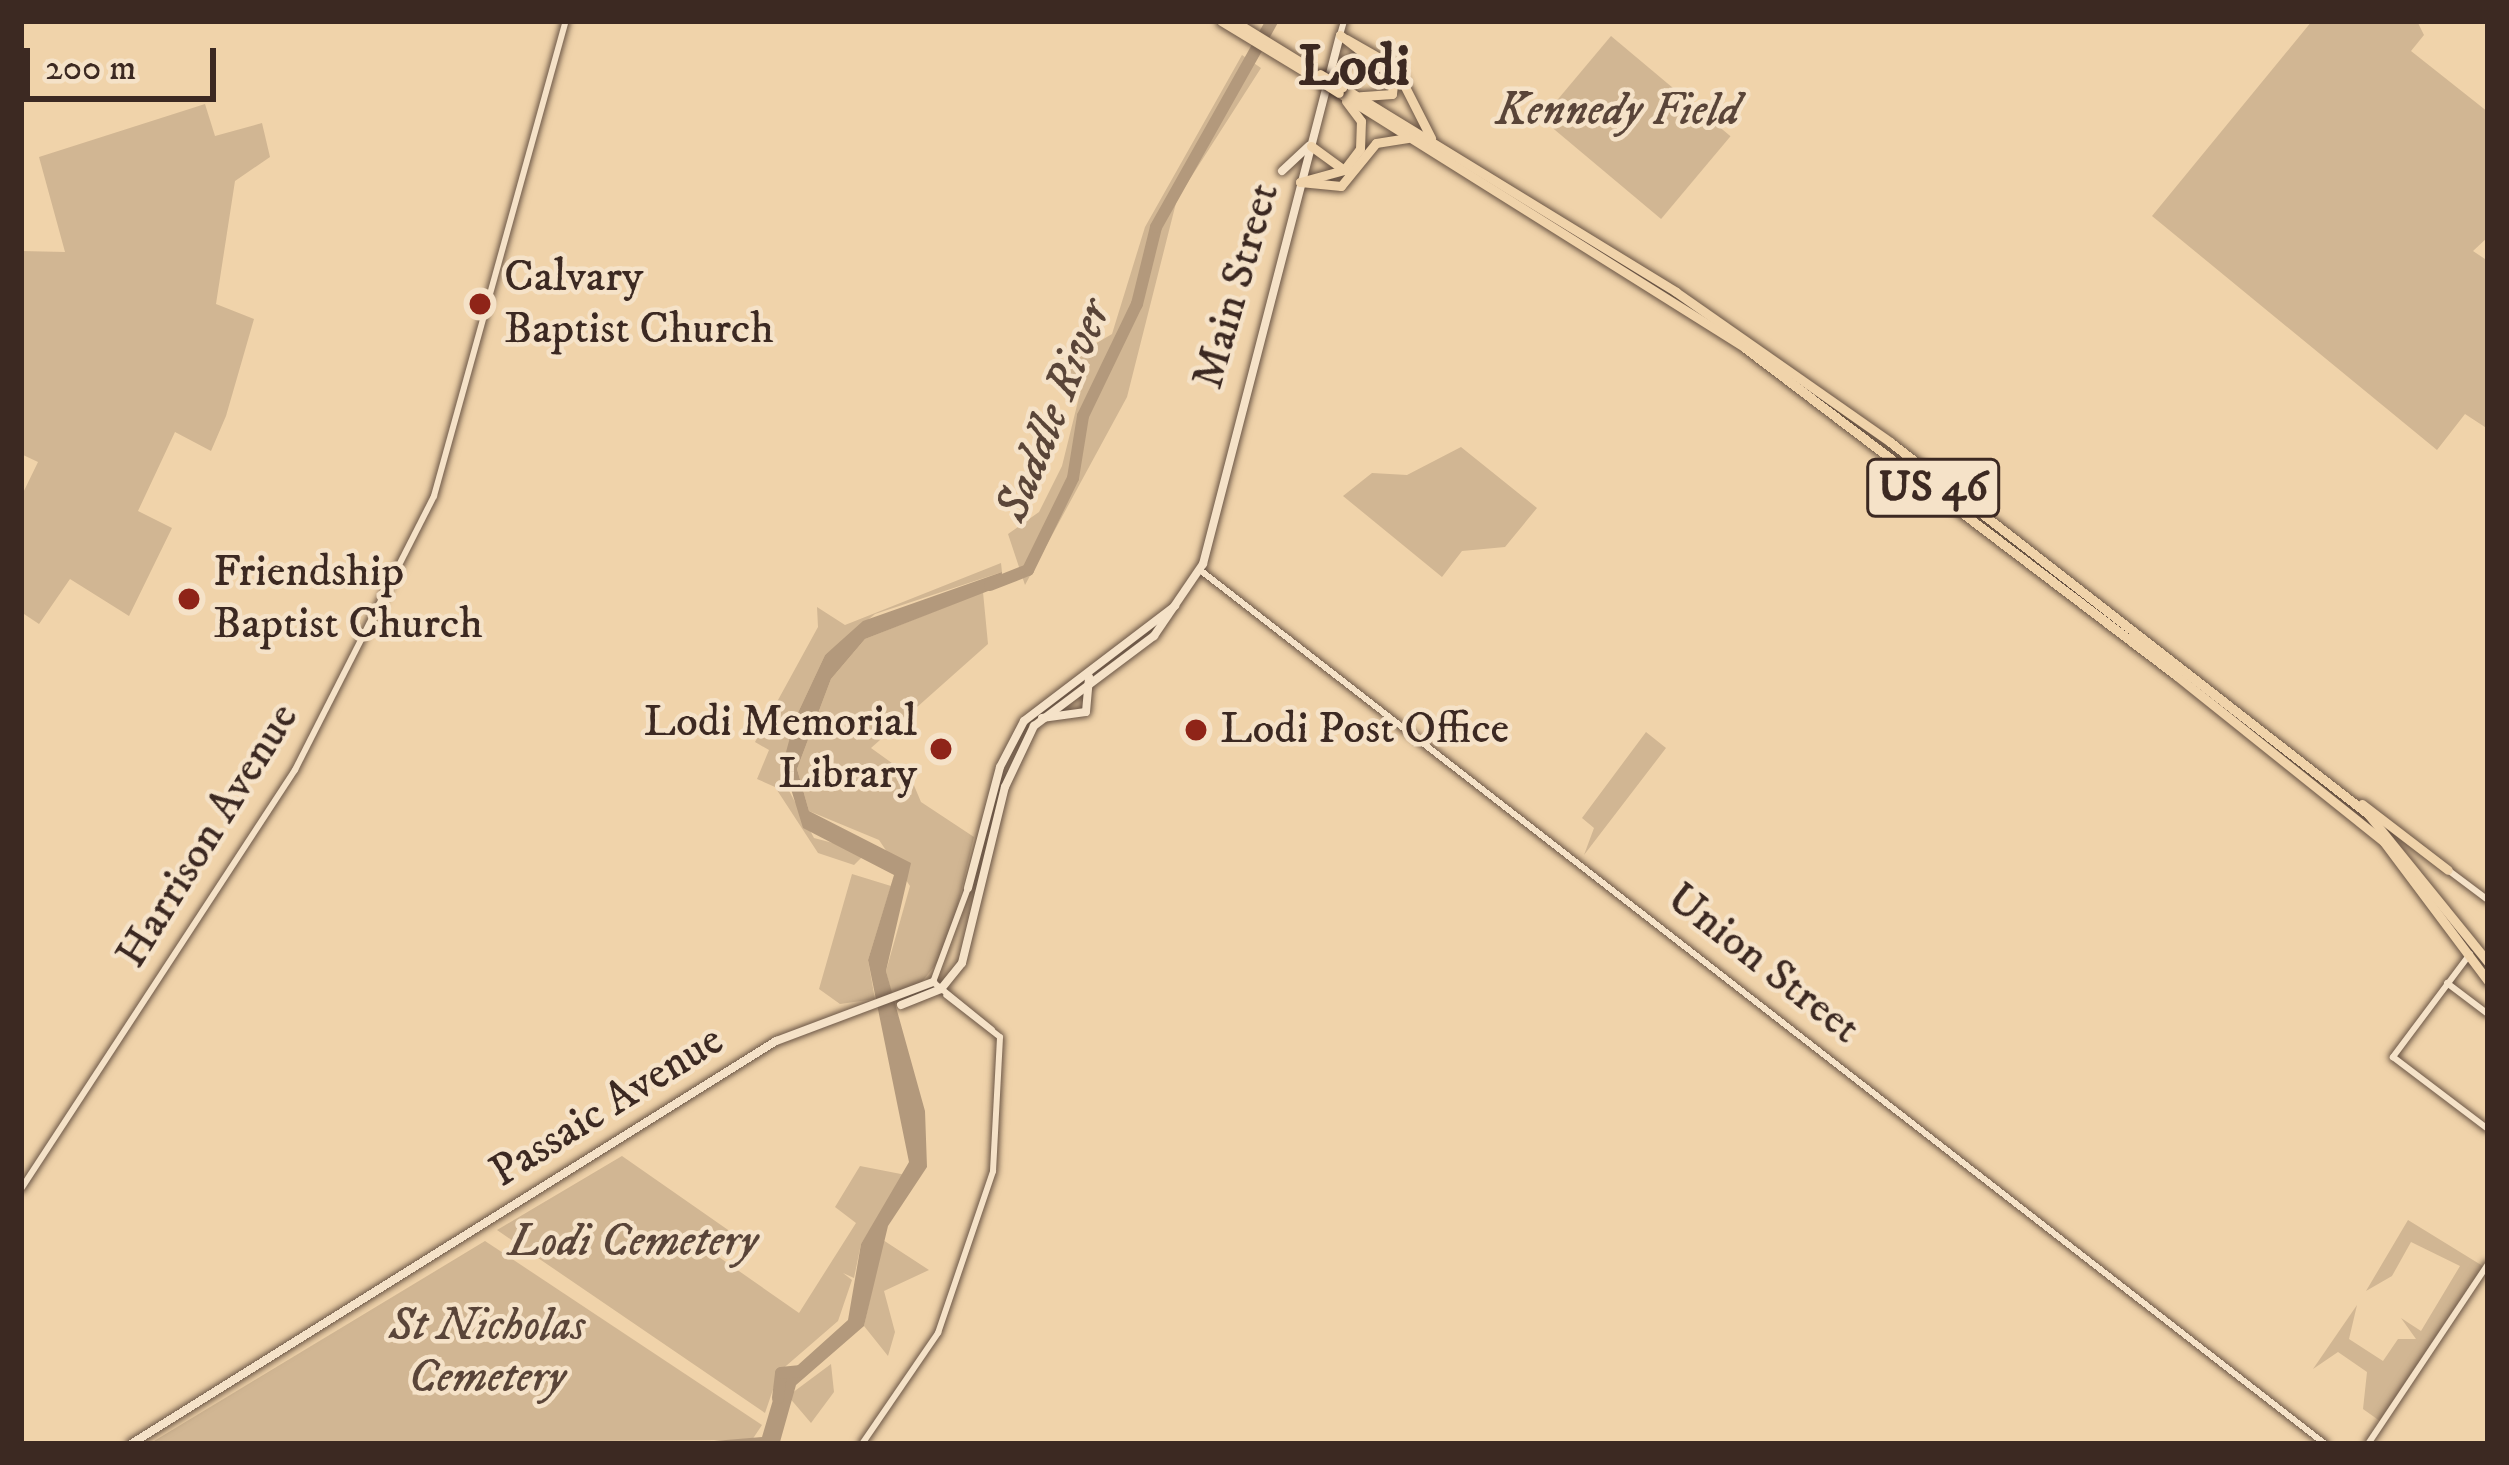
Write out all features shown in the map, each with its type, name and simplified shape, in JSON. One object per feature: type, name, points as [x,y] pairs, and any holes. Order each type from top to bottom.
[{"type":"highway","name":"US 46","points":[[1220,21],[1238,26],[1674,300],[1872,440],[2350,810],[2488,962]]},
{"type":"highway","points":[[1343,36],[1395,88],[1355,95]]},
{"type":"highway","points":[[1343,36],[1395,67],[1436,144]]},
{"type":"highway","points":[[1326,88],[1343,62],[1367,56]]},
{"type":"highway","name":"US 46","points":[[1340,90],[1436,144],[1815,387],[2343,794],[2413,858],[2475,950],[2488,981]]},
{"type":"highway","points":[[1300,182],[1344,170],[1363,132],[1340,90]]},
{"type":"highway","points":[[1300,182],[1341,186],[1380,140],[1412,138]]},
{"type":"highway","points":[[1311,146],[1344,170]]},
{"type":"highway","points":[[2343,794],[2448,870]]},
{"type":"highway","points":[[2475,950],[2488,935]]},
{"type":"main road","name":"Main Street","points":[[1176,606],[1200,570],[1300,182],[1343,36]]},
{"type":"main road","points":[[1282,171],[1311,146]]},
{"type":"main road","points":[[940,989],[962,963],[1010,771],[1041,718],[1089,677],[1154,636],[1176,606]]},
{"type":"main road","points":[[968,888],[993,785],[1024,722],[1176,606]]},
{"type":"main road","points":[[1041,718],[1086,712],[1089,677]]},
{"type":"main road","name":"Passaic Avenue","points":[[131,1444],[776,1041],[940,989]]},
{"type":"street","name":"Harrison Avenue","points":[[21,1189],[295,770],[434,496],[566,21]]},
{"type":"street","name":"Main Street","points":[[1343,36],[1344,21]]},
{"type":"street","name":"Union Street","points":[[1200,570],[2325,1444]]},
{"type":"street","points":[[2448,870],[2488,900]]},
{"type":"street","points":[[862,1444],[928,1351],[959,1278],[992,1171],[1000,1037],[940,989],[968,888]]},
{"type":"street","points":[[2475,950],[2393,1057],[2488,1129]]},
{"type":"street","points":[[2447,983],[2488,1014]]},
{"type":"street","points":[[2368,1444],[2488,1264]]},
{"type":"green space","points":[[2312,21],[2417,21],[2424,35],[2411,51],[2488,112],[2488,237],[2473,251],[2488,261],[2488,429],[2465,414],[2437,450],[2152,216]]},
{"type":"green space","name":"Kennedy Field","points":[[1611,36],[1731,136],[1661,219],[1542,119]]},
{"type":"green space","points":[[1242,55],[1261,68],[1177,199],[1127,397],[1025,585],[1008,534],[1039,512],[1062,466],[1082,385],[1042,375],[1112,334],[1145,227]]},
{"type":"green space","points":[[205,104],[215,136],[262,123],[270,157],[235,181],[216,304],[254,319],[226,416],[211,451],[175,432],[138,511],[172,528],[129,616],[70,579],[39,624],[21,612],[21,497],[38,462],[21,454],[21,251],[65,252],[39,157]]},
{"type":"green space","points":[[1461,447],[1537,508],[1505,547],[1462,551],[1442,577],[1343,496],[1372,473],[1407,475]]},
{"type":"green space","points":[[1001,563],[1002,572],[875,614],[825,655],[795,719],[785,783],[814,838],[867,852],[854,865],[818,853],[775,787],[757,779],[769,750],[755,742],[818,627],[817,607],[845,625]]},
{"type":"green space","points":[[983,592],[988,644],[871,748],[910,776],[921,802],[974,837],[947,950],[921,983],[892,995],[886,971],[910,886],[879,840],[809,811],[797,769],[831,679],[865,639]]},
{"type":"green space","points":[[1646,732],[1666,748],[1584,855],[1594,828],[1582,818]]},
{"type":"green space","points":[[852,874],[891,886],[868,960],[875,999],[840,1004],[819,989]]},
{"type":"green space","name":"Lodi Cemetery","points":[[622,1156],[731,1232],[716,1255],[799,1313],[856,1223],[835,1207],[860,1166],[906,1175],[861,1244],[854,1278],[843,1273],[852,1280],[838,1321],[779,1372],[765,1413],[497,1230]]},
{"type":"green space","points":[[2408,1220],[2486,1268],[2384,1424],[2363,1409],[2367,1372],[2338,1352],[2313,1369],[2357,1305],[2349,1339],[2383,1361],[2398,1339],[2416,1339],[2401,1318],[2421,1331],[2460,1266],[2411,1242],[2392,1276],[2366,1291]]},
{"type":"green space","points":[[883,1240],[929,1270],[884,1291],[895,1332],[888,1356],[864,1326]]},
{"type":"green space","name":"St Nicholas Cemetery","points":[[485,1241],[762,1425],[752,1440],[149,1444]]},
{"type":"green space","points":[[831,1364],[834,1392],[811,1423],[788,1396]]},
{"type":"shaded area","points":[[1002,572],[1001,586],[865,639],[831,679],[797,769],[809,811],[911,863],[886,971],[925,1111],[927,1167],[888,1226],[864,1326],[796,1385],[780,1442],[678,1444],[762,1437],[778,1383],[848,1320],[861,1244],[909,1162],[868,960],[894,875],[803,828],[783,763],[795,719],[825,655],[863,621]]},
{"type":"waterway","name":"Saddle River","points":[[990,585],[1028,570],[1073,478],[1083,416],[1137,304],[1156,227],[1272,21]]},
{"type":"waterway","name":"Saddle River","points":[[778,1398],[781,1373],[801,1371]]},
{"type":"place","name":"Calvary Baptist Church","points":[[480,304]]},
{"type":"place","name":"Friendship Baptist Church","points":[[189,599]]},
{"type":"place","name":"Lodi Post Office","points":[[1196,730]]},
{"type":"place","name":"Lodi Memorial Library","points":[[941,749]]},
{"type":"district","name":"Lodi","points":[[1354,68]]}]
